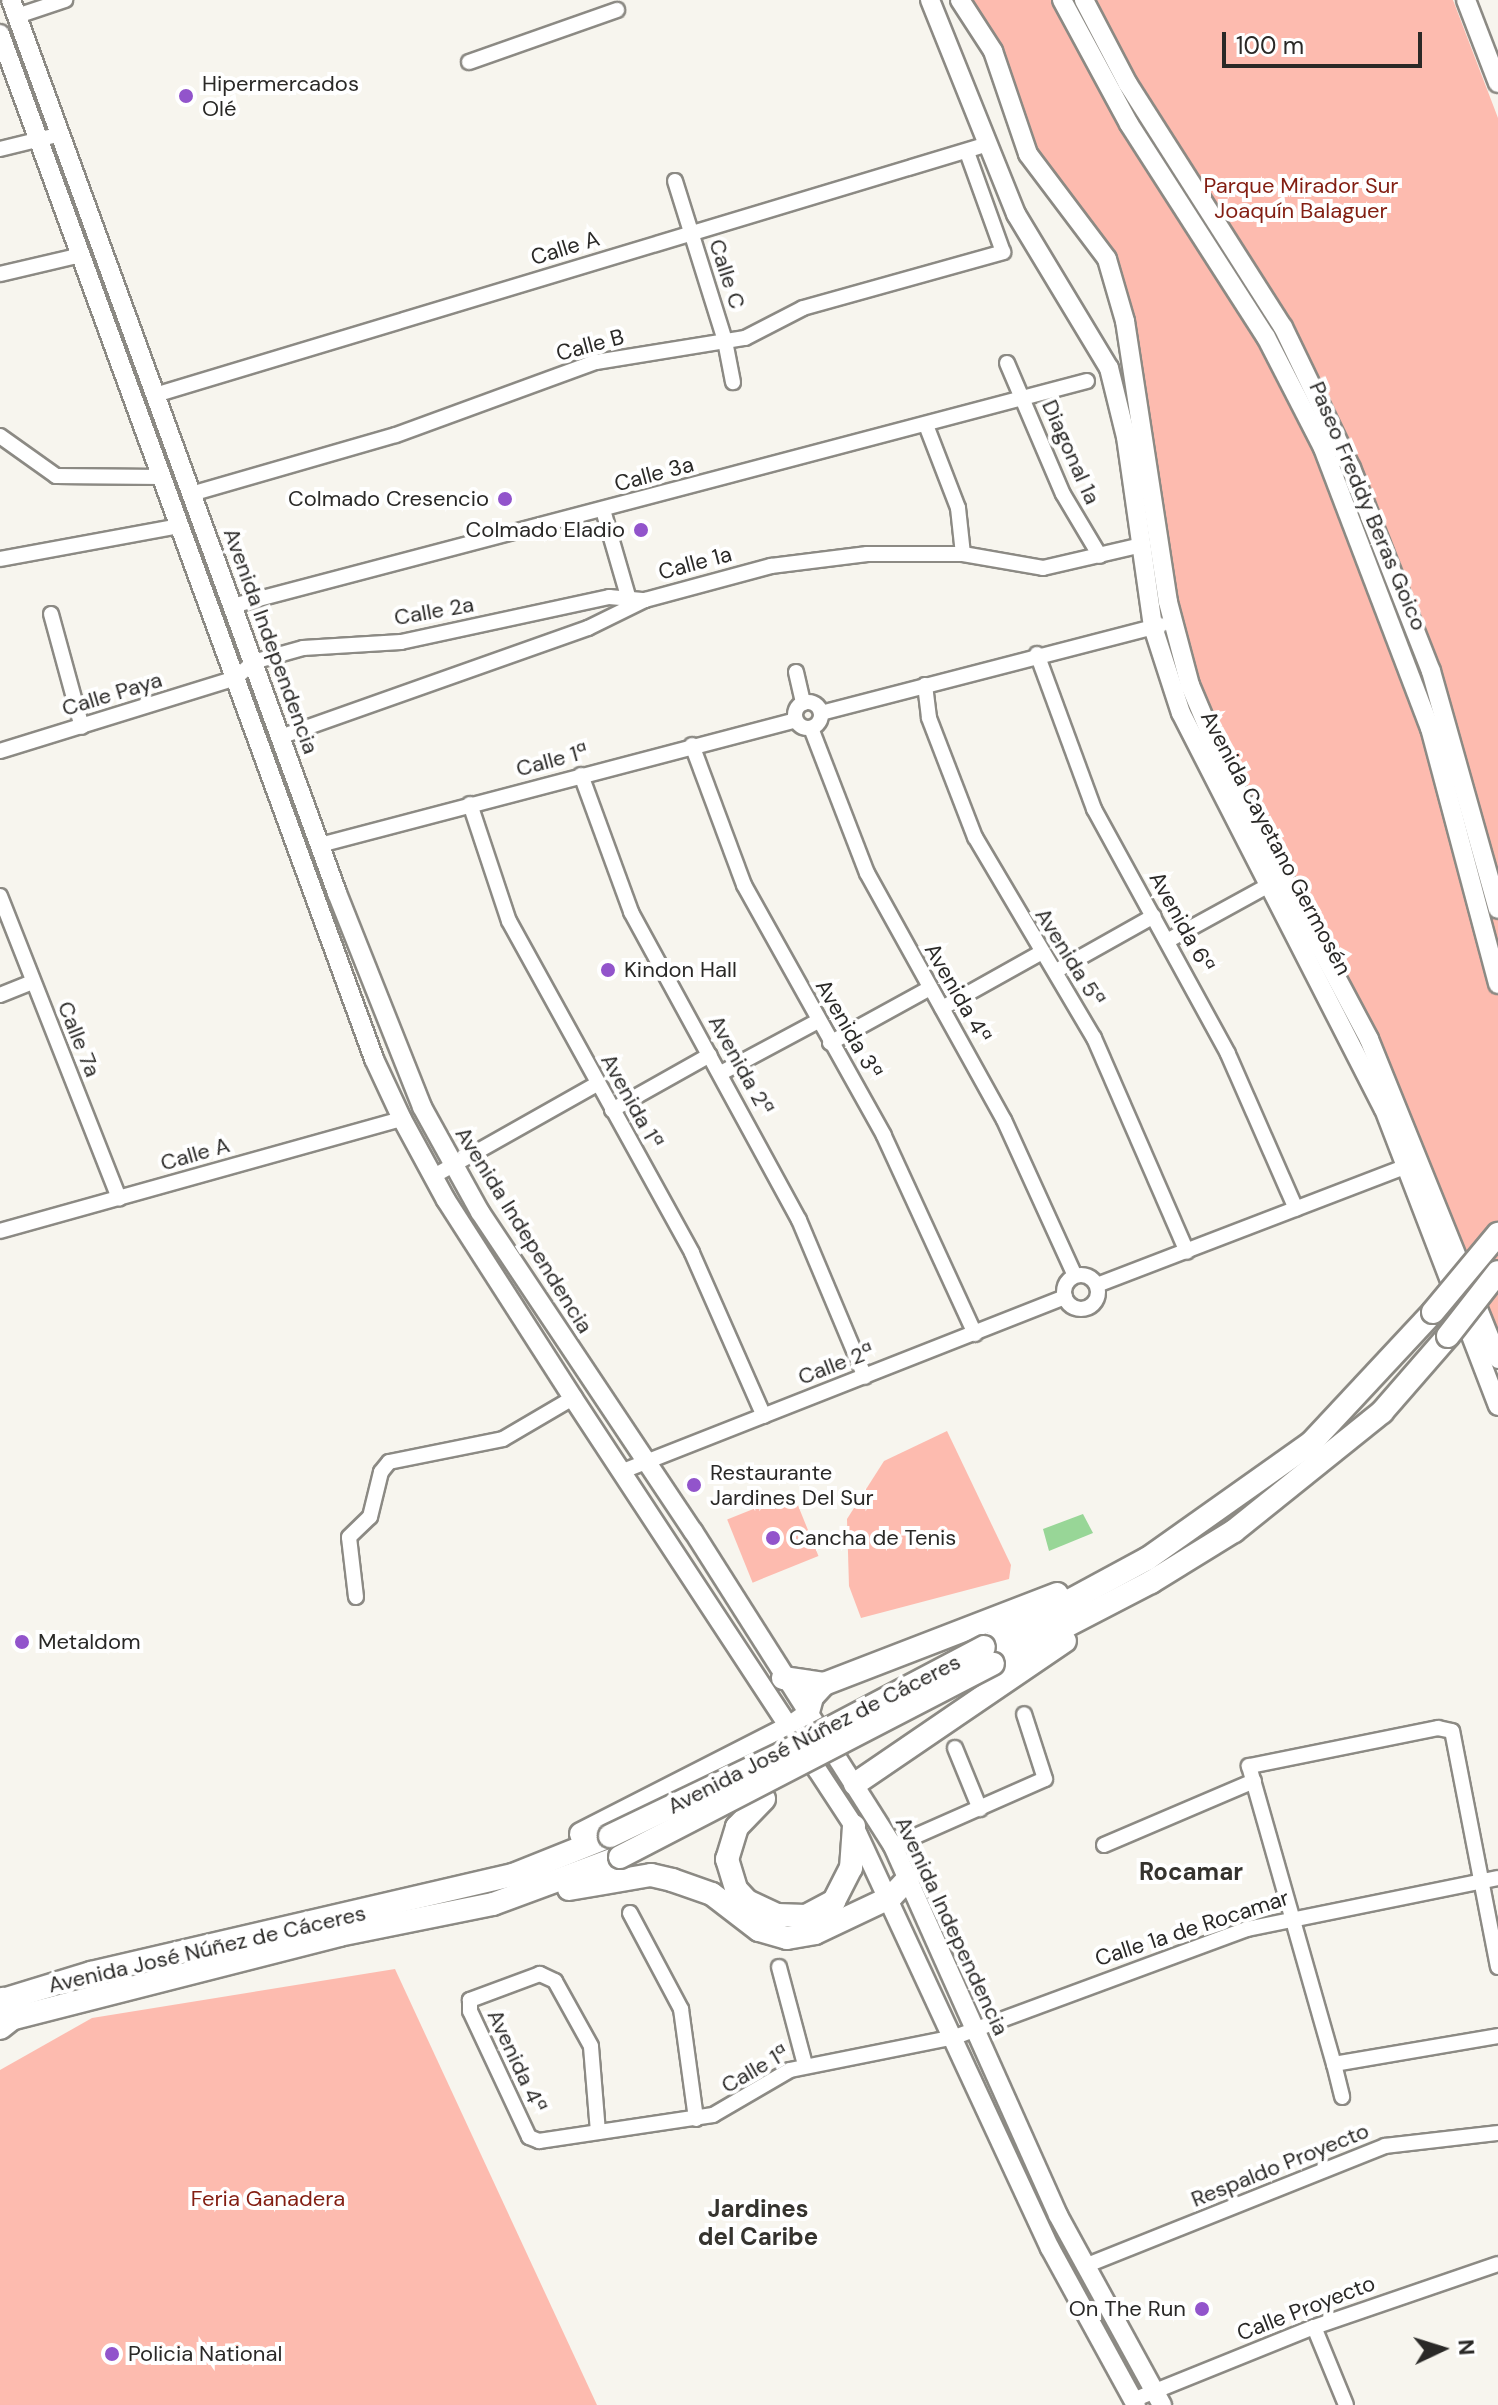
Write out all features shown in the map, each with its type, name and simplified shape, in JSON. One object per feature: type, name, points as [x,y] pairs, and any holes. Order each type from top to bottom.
[{"type":"main road","name":"Avenida Cayetano Germosén","points":[[930,0],[1026,234],[1109,368],[1142,545],[1153,627],[1205,769],[1276,882]]},
{"type":"main road","name":"Avenida Cayetano Germosén","points":[[960,0],[993,51],[1028,154],[1107,259],[1125,321],[1173,622],[1213,741],[1276,882],[1414,1163],[1469,1285],[1498,1359]]},
{"type":"main road","name":"Paseo Freddy Beras Goico","points":[[1062,0],[1129,124],[1266,337],[1323,448],[1430,728],[1498,984]]},
{"type":"main road","name":"Paseo Freddy Beras Goico","points":[[1084,0],[1128,84],[1283,327],[1332,426],[1431,671],[1498,909]]},
{"type":"main road","points":[[1466,0],[1498,83]]},
{"type":"main road","name":"Avenida Independencia","points":[[14,8],[397,1054],[453,1165],[783,1678],[799,1722],[891,1897],[1050,2248],[1135,2403]]},
{"type":"main road","name":"Avenida Independencia","points":[[0,34],[6,65],[39,139],[374,1059],[402,1119],[432,1177],[573,1398],[705,1594],[799,1722],[855,1784],[893,1846],[1040,2173],[1085,2266],[1158,2398]]},
{"type":"main road","points":[[105,318],[124,311]]},
{"type":"main road","points":[[146,430],[166,424]]},
{"type":"main road","name":"Avenida Cayetano Germosén","points":[[1414,1163],[1456,1302],[1498,1406]]},
{"type":"main road","name":"Avenida José Núñez de Cáceres","points":[[2,2012],[339,1935],[493,1904],[620,1857],[912,1709],[988,1656],[1147,1559],[1311,1443],[1433,1312],[1498,1234]]},
{"type":"main road","name":"Avenida José Núñez de Cáceres","points":[[2,2012],[91,1973],[483,1882],[610,1836],[1151,1582],[1295,1486],[1382,1412],[1498,1272]]},
{"type":"main road","points":[[483,1882],[799,1722],[812,1697],[824,1684],[1147,1559]]},
{"type":"main road","points":[[705,1594],[724,1582]]},
{"type":"main road","points":[[855,1784],[1151,1582]]},
{"type":"main road","points":[[783,1678],[824,1684]]},
{"type":"main road","points":[[854,1826],[851,1868],[834,1901],[806,1916],[777,1915],[747,1901],[736,1889],[727,1859],[737,1827],[764,1799],[912,1709]]},
{"type":"main road","points":[[493,1904],[651,1875],[712,1894],[759,1930],[787,1938],[815,1933],[891,1897],[908,1879]]},
{"type":"main road","points":[[1021,2181],[1040,2173]]},
{"type":"street","points":[[14,8],[65,0]]},
{"type":"street","points":[[469,62],[617,10]]},
{"type":"street","points":[[0,149],[61,134]]},
{"type":"street","name":"Calle A","points":[[155,395],[988,144]]},
{"type":"street","name":"Calle B","points":[[191,494],[396,435],[596,362],[745,338],[803,308],[1003,252],[967,152]]},
{"type":"street","name":"Calle C","points":[[675,181],[725,341],[733,382]]},
{"type":"street","points":[[0,274],[81,255]]},
{"type":"street","name":"Diagonal 1a","points":[[1007,363],[1063,494],[1100,556]]},
{"type":"street","name":"Calle 3a","points":[[232,606],[1087,381]]},
{"type":"street","points":[[926,425],[958,508],[963,554]]},
{"type":"street","points":[[0,436],[56,476],[162,477]]},
{"type":"street","points":[[603,510],[628,596]]},
{"type":"street","points":[[0,559],[180,526]]},
{"type":"street","name":"Calle 1a","points":[[280,737],[588,628],[645,600],[808,560],[963,554],[1025,568],[1100,556],[1142,545]]},
{"type":"street","name":"Calle 2a","points":[[236,678],[253,662],[303,648],[401,642],[628,596],[645,600]]},
{"type":"street","points":[[51,614],[82,727]]},
{"type":"street","points":[[796,672],[803,703],[795,720],[811,728],[821,713],[1037,654],[1173,622]]},
{"type":"street","name":"Avenida 6ª","points":[[1037,654],[1089,798],[1234,1068],[1296,1209]]},
{"type":"street","name":"Calle Paya","points":[[0,751],[236,678]]},
{"type":"street","name":"Avenida 5ª","points":[[925,685],[929,718],[975,837],[1056,971],[1119,1087],[1187,1252]]},
{"type":"street","points":[[803,703],[815,704],[821,713]]},
{"type":"street","name":"Calle 1ª","points":[[320,845],[795,720]]},
{"type":"street","name":"Avenida 4ª","points":[[811,728],[867,873],[1024,1161],[1075,1276]]},
{"type":"street","name":"Avenida 3ª","points":[[692,745],[744,885],[816,1022],[906,1179],[975,1334]]},
{"type":"street","name":"Avenida 2ª","points":[[581,775],[631,912],[799,1220],[865,1377]]},
{"type":"street","name":"Avenida 1ª","points":[[470,804],[509,921],[713,1295],[764,1416]]},
{"type":"street","points":[[1167,941],[1276,882]]},
{"type":"street","name":"Calle 7a","points":[[0,896],[119,1198]]},
{"type":"street","points":[[1056,971],[1154,916]]},
{"type":"street","points":[[942,1008],[1042,952]]},
{"type":"street","points":[[0,995],[32,982]]},
{"type":"street","points":[[830,1043],[930,988]]},
{"type":"street","points":[[721,1073],[816,1022]]},
{"type":"street","points":[[612,1110],[710,1055]]},
{"type":"street","points":[[432,1177],[597,1084]]},
{"type":"street","name":"Calle A","points":[[0,1231],[402,1119]]},
{"type":"street","points":[[1097,1285],[1414,1163]]},
{"type":"street","points":[[1085,1274],[1097,1285],[1098,1298],[1088,1308],[1074,1308],[1065,1297],[1064,1288],[1075,1276],[1085,1274]]},
{"type":"street","name":"Calle 2ª","points":[[623,1471],[1065,1297]]},
{"type":"street","points":[[356,1597],[349,1537],[370,1517],[381,1472],[389,1462],[503,1439],[573,1398]]},
{"type":"street","points":[[893,1846],[1045,1779],[1024,1714]]},
{"type":"street","points":[[1342,2097],[1296,1916],[1249,1766],[1446,1728],[1457,1739],[1498,1967]]},
{"type":"street","points":[[955,1748],[980,1809]]},
{"type":"street","points":[[1104,1845],[1254,1781]]},
{"type":"street","name":"Calle 1a de Rocamar","points":[[955,2037],[1247,1929],[1296,1916],[1498,1878]]},
{"type":"street","points":[[630,1913],[681,2009],[696,2119]]},
{"type":"street","points":[[779,1967],[805,2065]]},
{"type":"street","name":"Avenida 4ª","points":[[529,2137],[467,2005],[479,1994],[540,1974],[555,1981],[591,2046],[598,2132]]},
{"type":"street","points":[[1334,2064],[1498,2036]]},
{"type":"street","name":"Calle 1ª","points":[[529,2137],[539,2141],[696,2119],[724,2112],[805,2065],[955,2037]]},
{"type":"street","name":"Respaldo Proyecto","points":[[1085,2266],[1385,2146],[1498,2133]]},
{"type":"street","name":"Calle Proyecto","points":[[1135,2403],[1158,2398],[1314,2327],[1498,2264]]},
{"type":"street","points":[[1314,2327],[1346,2405]]},
{"type":"green space","name":"Parque Mirador Sur Joaquín Balaguer","points":[[970,0],[1453,0],[1498,118],[1498,1341],[1393,1076],[1239,785],[1184,655],[1105,242],[1038,161]]},
{"type":"green space","points":[[947,1431],[1011,1565],[1009,1579],[861,1618],[849,1586],[847,1519],[884,1461]]},
{"type":"green space","name":"Cancha de Tenis","points":[[793,1493],[818,1556],[753,1583],[727,1520]]},
{"type":"green space","name":"Feria Ganadera","points":[[395,1969],[597,2405],[0,2405],[0,2070],[92,2018]]},
{"type":"shaded area","points":[[1083,1514],[1093,1533],[1049,1551],[1043,1529]]},
{"type":"place","name":"Hipermercados Olé","points":[[186,96]]},
{"type":"place","name":"Colmado Cresencio","points":[[505,499]]},
{"type":"place","name":"Colmado Eladio","points":[[641,530]]},
{"type":"place","name":"Kindon Hall","points":[[608,970]]},
{"type":"place","name":"Restaurante Jardines Del Sur","points":[[694,1485]]},
{"type":"place","name":"Cancha de Tenis","points":[[773,1538]]},
{"type":"place","name":"Metaldom","points":[[22,1642]]},
{"type":"place","name":"On The Run","points":[[1202,2309]]},
{"type":"place","name":"Policia National","points":[[112,2354]]},
{"type":"district","name":"Rocamar","points":[[1191,1872]]},
{"type":"district","name":"Jardines del Caribe","points":[[758,2223]]}]
